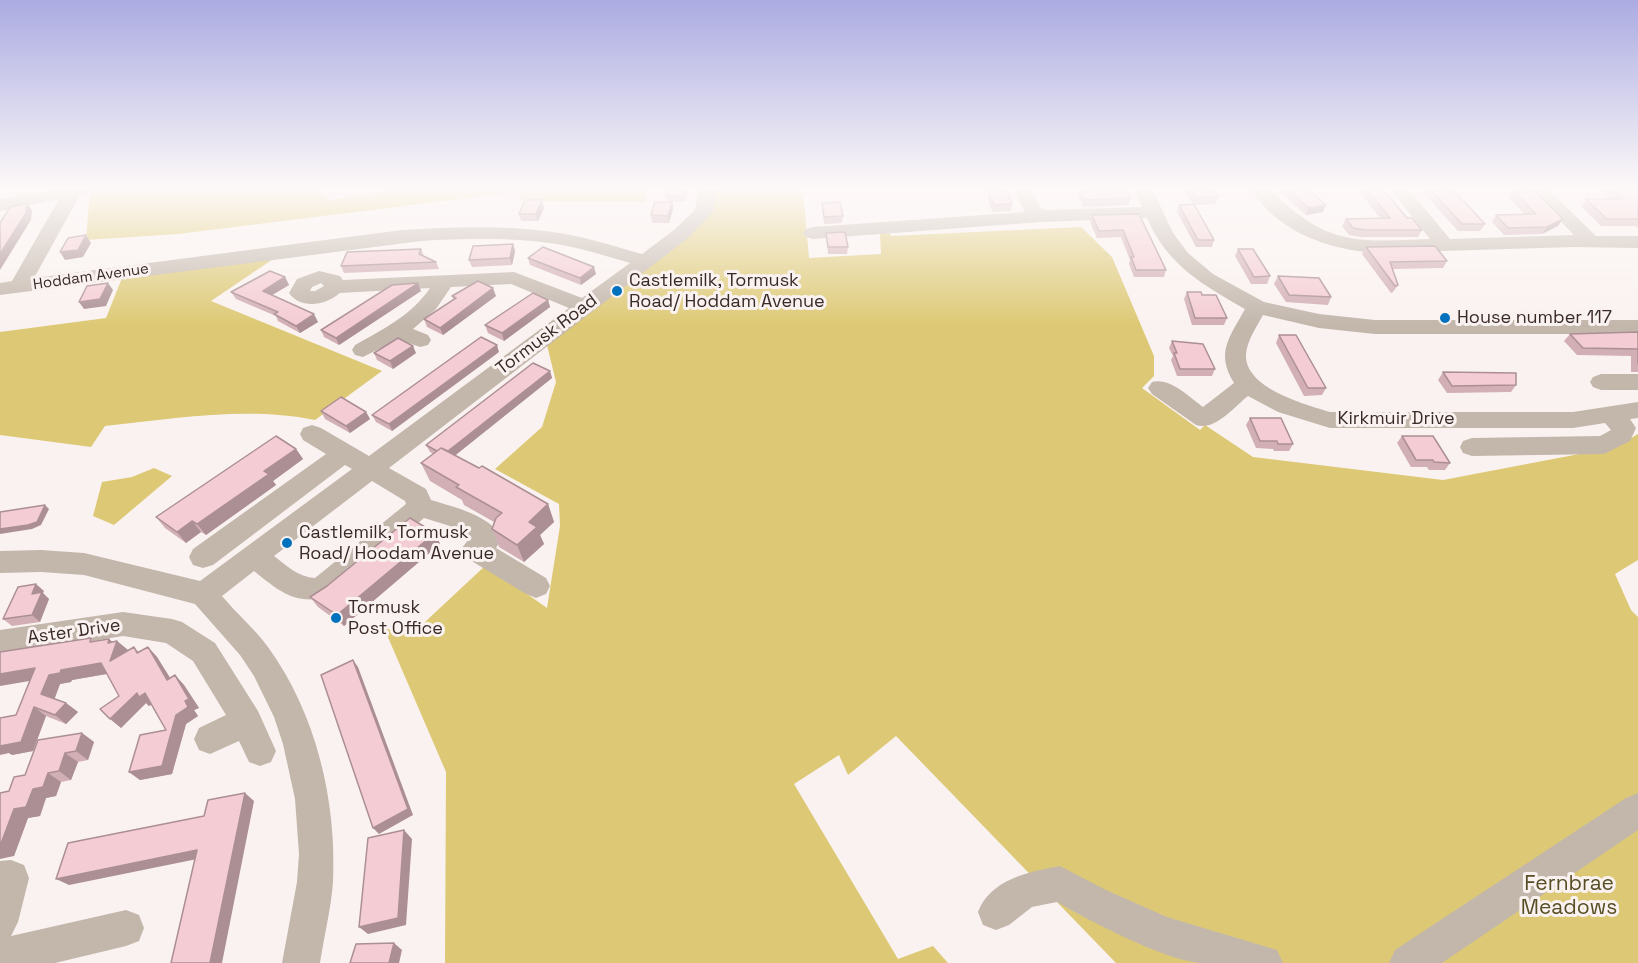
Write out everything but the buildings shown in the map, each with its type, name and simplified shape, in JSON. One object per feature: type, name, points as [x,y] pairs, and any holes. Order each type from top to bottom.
[{"type":"street","points":[[20,286],[50,235]]},
{"type":"street","name":"Hoddam Avenue","points":[[0,289],[422,235]]},
{"type":"street","name":"Hoddam Avenue","points":[[524,235],[556,238],[646,261]]},
{"type":"street","name":"Tormusk Road","points":[[204,594],[680,235]]},
{"type":"street","points":[[1165,235],[1180,256],[1206,278],[1257,307],[1319,321],[1375,327],[1638,327]]},
{"type":"street","points":[[1313,235],[1346,246],[1376,248],[1591,241],[1638,242]]},
{"type":"street","points":[[1437,235],[1445,245]]},
{"type":"street","points":[[1585,235],[1591,241]]},
{"type":"street","points":[[334,287],[514,278],[584,307]]},
{"type":"street","points":[[363,350],[426,309],[439,293],[444,282]]},
{"type":"street","points":[[1160,388],[1204,419],[1246,385],[1237,370],[1235,353],[1257,307]]},
{"type":"street","points":[[397,330],[420,340]]},
{"type":"street","points":[[1601,382],[1638,382]]},
{"type":"street","name":"Kirkmuir Drive","points":[[1246,385],[1295,409],[1330,420],[1573,420],[1638,410]]},
{"type":"street","points":[[1472,447],[1604,445],[1621,435],[1624,428],[1610,414]]},
{"type":"street","points":[[312,434],[417,496],[419,506]]},
{"type":"street","points":[[203,557],[344,453]]},
{"type":"street","points":[[256,557],[301,589],[314,591],[323,587],[419,506]]},
{"type":"street","points":[[419,506],[459,519],[489,538],[475,549],[536,586]]},
{"type":"street","points":[[0,562],[64,562],[110,568],[153,583],[204,594],[213,609],[240,633],[264,667],[279,694],[302,757],[315,810],[315,883],[301,963]]},
{"type":"street","name":"Aster Drive","points":[[0,643],[123,624],[172,631],[204,652],[247,721],[260,752]]},
{"type":"street","points":[[210,740],[247,721]]},
{"type":"street","points":[[1408,963],[1476,921],[1638,810]]},
{"type":"street","points":[[0,879],[10,878],[0,922]]},
{"type":"street","points":[[996,912],[1024,891],[1060,884],[1093,903],[1165,935],[1264,963]]},
{"type":"street","points":[[0,957],[38,955],[126,928]]},
{"type":"green space","points":[[86,235],[164,235],[86,240]]},
{"type":"green space","name":"Fernbrae Meadows","points":[[671,235],[807,235],[809,258],[881,254],[880,235],[1089,235],[1112,257],[1154,356],[1154,376],[1142,388],[1200,430],[1205,425],[1253,457],[1443,480],[1616,447],[1638,434],[1638,560],[1615,574],[1631,610],[1638,617],[1638,963],[1116,963],[896,736],[848,775],[839,755],[794,784],[898,959],[933,946],[948,963],[445,963],[446,772],[384,628],[411,635],[486,565],[547,608],[560,526],[559,504],[495,469],[542,427],[556,382],[547,345]]},
{"type":"green space","points":[[276,257],[211,301],[382,371],[315,420],[263,414],[236,414],[105,426],[91,447],[0,435],[0,332],[106,318],[122,278]]},
{"type":"green space","points":[[154,468],[172,476],[114,525],[93,516],[102,482],[132,477]]},
{"type":"place","name":"Castlemilk, Tormusk Road/ Hoddam Avenue","points":[[617,291]]},
{"type":"place","name":"House number 117","points":[[1445,318]]},
{"type":"place","name":"Castlemilk, Tormusk Road/ Hoodam Avenue","points":[[287,543]]},
{"type":"place","name":"Tormusk Post Office","points":[[336,618]]}]
